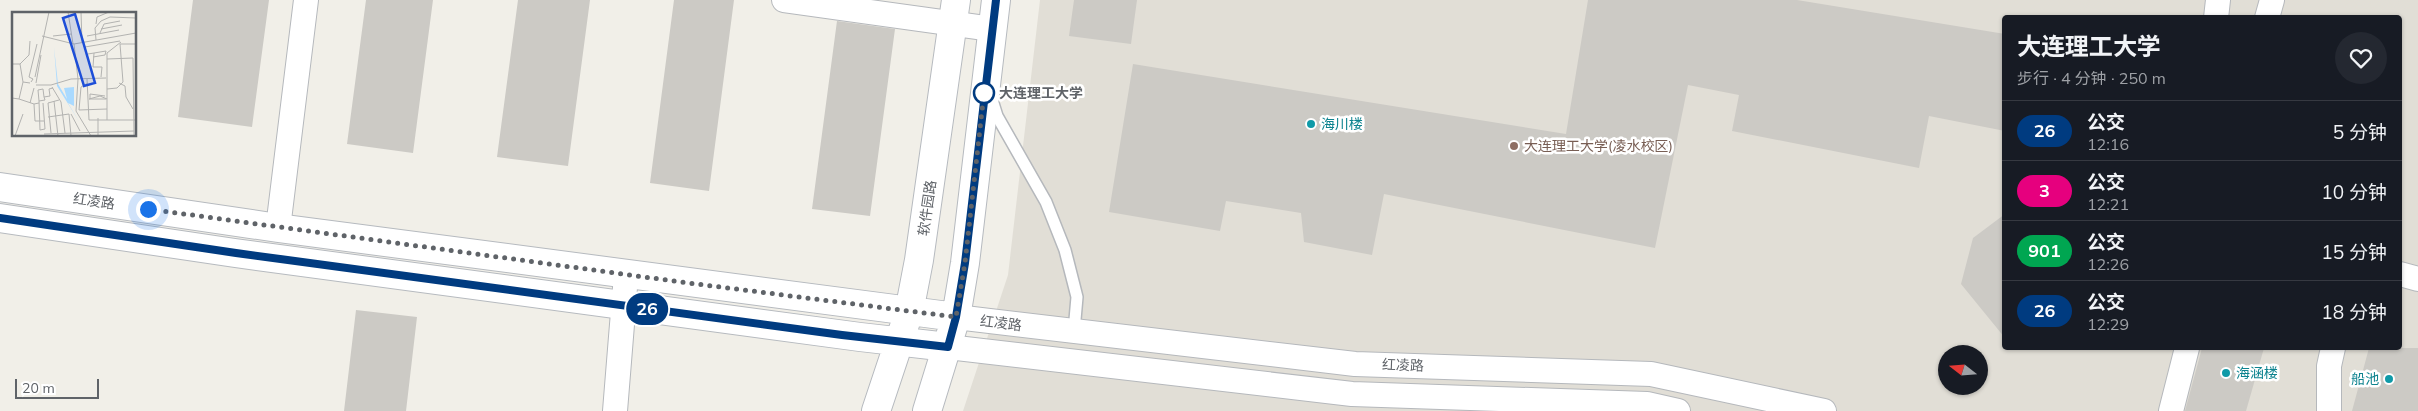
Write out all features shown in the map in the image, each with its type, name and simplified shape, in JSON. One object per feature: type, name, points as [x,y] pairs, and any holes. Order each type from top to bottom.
[{"type":"main road","points":[[926,411],[956,317],[965,263],[996,0]]},
{"type":"main road","name":"软件园路","points":[[876,411],[909,312],[919,260],[955,12]]},
{"type":"main road","name":"红凌路","points":[[0,187],[278,228],[956,317]]},
{"type":"main road","points":[[0,218],[236,253],[948,347]]},
{"type":"street","points":[[278,228],[306,0]]},
{"type":"street","points":[[784,0],[955,12],[992,29]]},
{"type":"street","points":[[2216,15],[2218,0]]},
{"type":"street","points":[[2268,15],[2272,0]]},
{"type":"street","points":[[615,411],[622,305],[626,275]]},
{"type":"street","points":[[2402,275],[2418,279]]},
{"type":"street","name":"红凌路","points":[[956,317],[1355,364],[1651,374],[1824,411]]},
{"type":"street","points":[[948,347],[1352,394],[1647,404],[1678,411]]},
{"type":"street","points":[[2171,411],[2186,350]]},
{"type":"street","points":[[2329,411],[2329,366],[2333,350]]},
{"type":"lane","points":[[986,79],[996,116],[1046,202],[1064,250],[1077,297],[1074,331]]},
{"type":"shaded area","name":"大连理工大学(凌水校区)","points":[[1040,0],[2418,0],[2418,411],[963,411],[1008,275]]},
{"type":"building","points":[[193,0],[269,0],[252,127],[178,117]]},
{"type":"building","points":[[366,0],[433,0],[413,153],[347,144]]},
{"type":"building","points":[[518,0],[590,0],[568,166],[497,157]]},
{"type":"building","points":[[674,0],[734,0],[709,191],[650,183]]},
{"type":"building","points":[[1074,0],[1137,0],[1131,44],[1069,36]]},
{"type":"building","name":"海川楼","points":[[1588,0],[1797,0],[2002,34],[2002,130],[1929,116],[1919,168],[1732,131],[1739,95],[1688,85],[1655,248],[1384,194],[1372,255],[1304,242],[1301,213],[1226,201],[1220,231],[1109,212],[1133,64],[1566,134]]},
{"type":"building","points":[[837,21],[895,29],[870,216],[812,209]]},
{"type":"building","points":[[2002,216],[2002,334],[1961,284],[1973,238]]},
{"type":"building","points":[[356,310],[417,317],[406,411],[344,411]]},
{"type":"building","name":"船池","points":[[2418,348],[2418,411],[2352,411],[2368,350]]},
{"type":"building","name":"海涵楼","points":[[2201,350],[2263,350],[2246,411],[2185,411]]},
{"type":"bus line","name":"26","points":[[0,218],[236,253],[842,335],[948,347],[956,317],[965,263],[996,0]]},
{"type":"place","name":"大连理工大学","points":[[984,93]]},
{"type":"place","name":"海川楼","points":[[1311,124]]},
{"type":"place","name":"大连理工大学(凌水校区)","points":[[1514,146]]},
{"type":"place","name":"海涵楼","points":[[2226,373]]},
{"type":"place","name":"船池","points":[[2389,379]]},
{"type":"route","points":[[148,209],[864,307],[956,317],[965,263],[984,93]]}]
